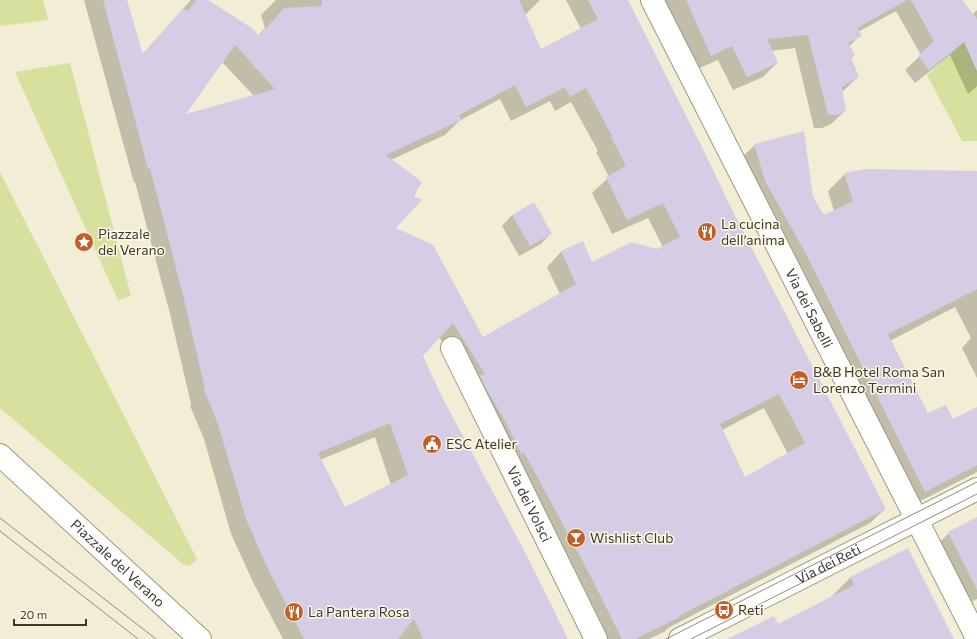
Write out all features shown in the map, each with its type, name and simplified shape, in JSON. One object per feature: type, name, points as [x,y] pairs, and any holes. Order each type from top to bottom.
[{"type":"street","name":"Via dei Sabelli","points":[[652,0],[977,638]]},
{"type":"street","name":"Via dei Volsci","points":[[452,348],[596,639]]},
{"type":"street","name":"Piazzale del Verano","points":[[0,455],[200,639]]},
{"type":"street","name":"Via dei Reti","points":[[680,639],[977,489]]},
{"type":"green space","points":[[0,0],[43,0],[48,20],[0,26]]},
{"type":"green space","points":[[964,42],[977,71],[977,141],[962,141],[927,75]]},
{"type":"green space","points":[[70,63],[131,296],[118,300],[15,72]]},
{"type":"green space","points":[[0,172],[197,559],[194,563],[187,566],[183,564],[0,408]]},
{"type":"building","points":[[103,0],[127,0],[143,55],[183,8],[188,11],[196,0],[208,0],[252,28],[259,36],[284,8],[322,6],[322,0],[519,0],[541,49],[598,19],[588,0],[628,0],[732,210],[886,509],[679,616],[680,617],[635,639],[622,639],[592,579],[524,452],[522,455],[504,419],[483,383],[480,376],[485,374],[453,323],[423,356],[442,397],[526,554],[568,639],[423,639],[414,619],[398,639],[304,639],[267,567],[246,519],[218,424],[204,390],[184,299],[150,168],[148,169]],"holes":[[[235,45],[275,89],[186,114]],[[515,85],[526,107],[565,87],[570,97],[586,88],[612,136],[611,137],[626,166],[606,177],[627,220],[663,203],[680,237],[657,249],[631,242],[592,262],[583,241],[561,251],[576,284],[483,337],[433,245],[396,228],[422,200],[414,196],[422,182],[386,155],[461,120],[459,115]],[[779,394],[805,443],[745,477],[720,424]],[[390,423],[408,475],[345,507],[318,453]]]},
{"type":"building","points":[[686,0],[907,0],[857,28],[862,36],[848,43],[855,55],[851,57],[859,77],[842,87],[846,111],[837,115],[828,115],[808,35],[767,39],[778,63],[747,77],[732,46],[711,56]]},
{"type":"building","points":[[911,0],[962,0],[977,19],[977,71],[964,42],[929,70],[918,56],[934,41]]},
{"type":"building","points":[[804,131],[813,197],[824,215],[853,201],[844,173],[866,169],[977,171],[977,289],[888,334],[928,413],[946,405],[953,419],[977,407],[977,465],[925,492],[805,252],[765,181],[754,144]]},
{"type":"building","points":[[534,202],[552,234],[530,246],[512,215]]},
{"type":"building","points":[[977,517],[977,590],[948,532]]},
{"type":"building","points":[[908,548],[954,639],[727,639],[774,616],[778,624],[854,585],[850,577]]},
{"type":"tram line","points":[[666,639],[977,482]]},
{"type":"tram line","points":[[691,639],[977,494]]},
{"type":"tram line","points":[[0,518],[156,639]]},
{"type":"tram line","points":[[0,531],[138,639]]},
{"type":"place","name":"La cucina dell’anima","points":[[707,232]]},
{"type":"place","name":"Piazzale del Verano","points":[[84,242]]},
{"type":"place","name":"B&B Hotel Roma San Lorenzo Termini","points":[[799,380]]},
{"type":"place","name":"ESC Atelier","points":[[432,444]]},
{"type":"place","name":"Wishlist Club","points":[[576,538]]},
{"type":"place","name":"Reti","points":[[724,610]]},
{"type":"place","name":"La Pantera Rosa","points":[[294,612]]}]
